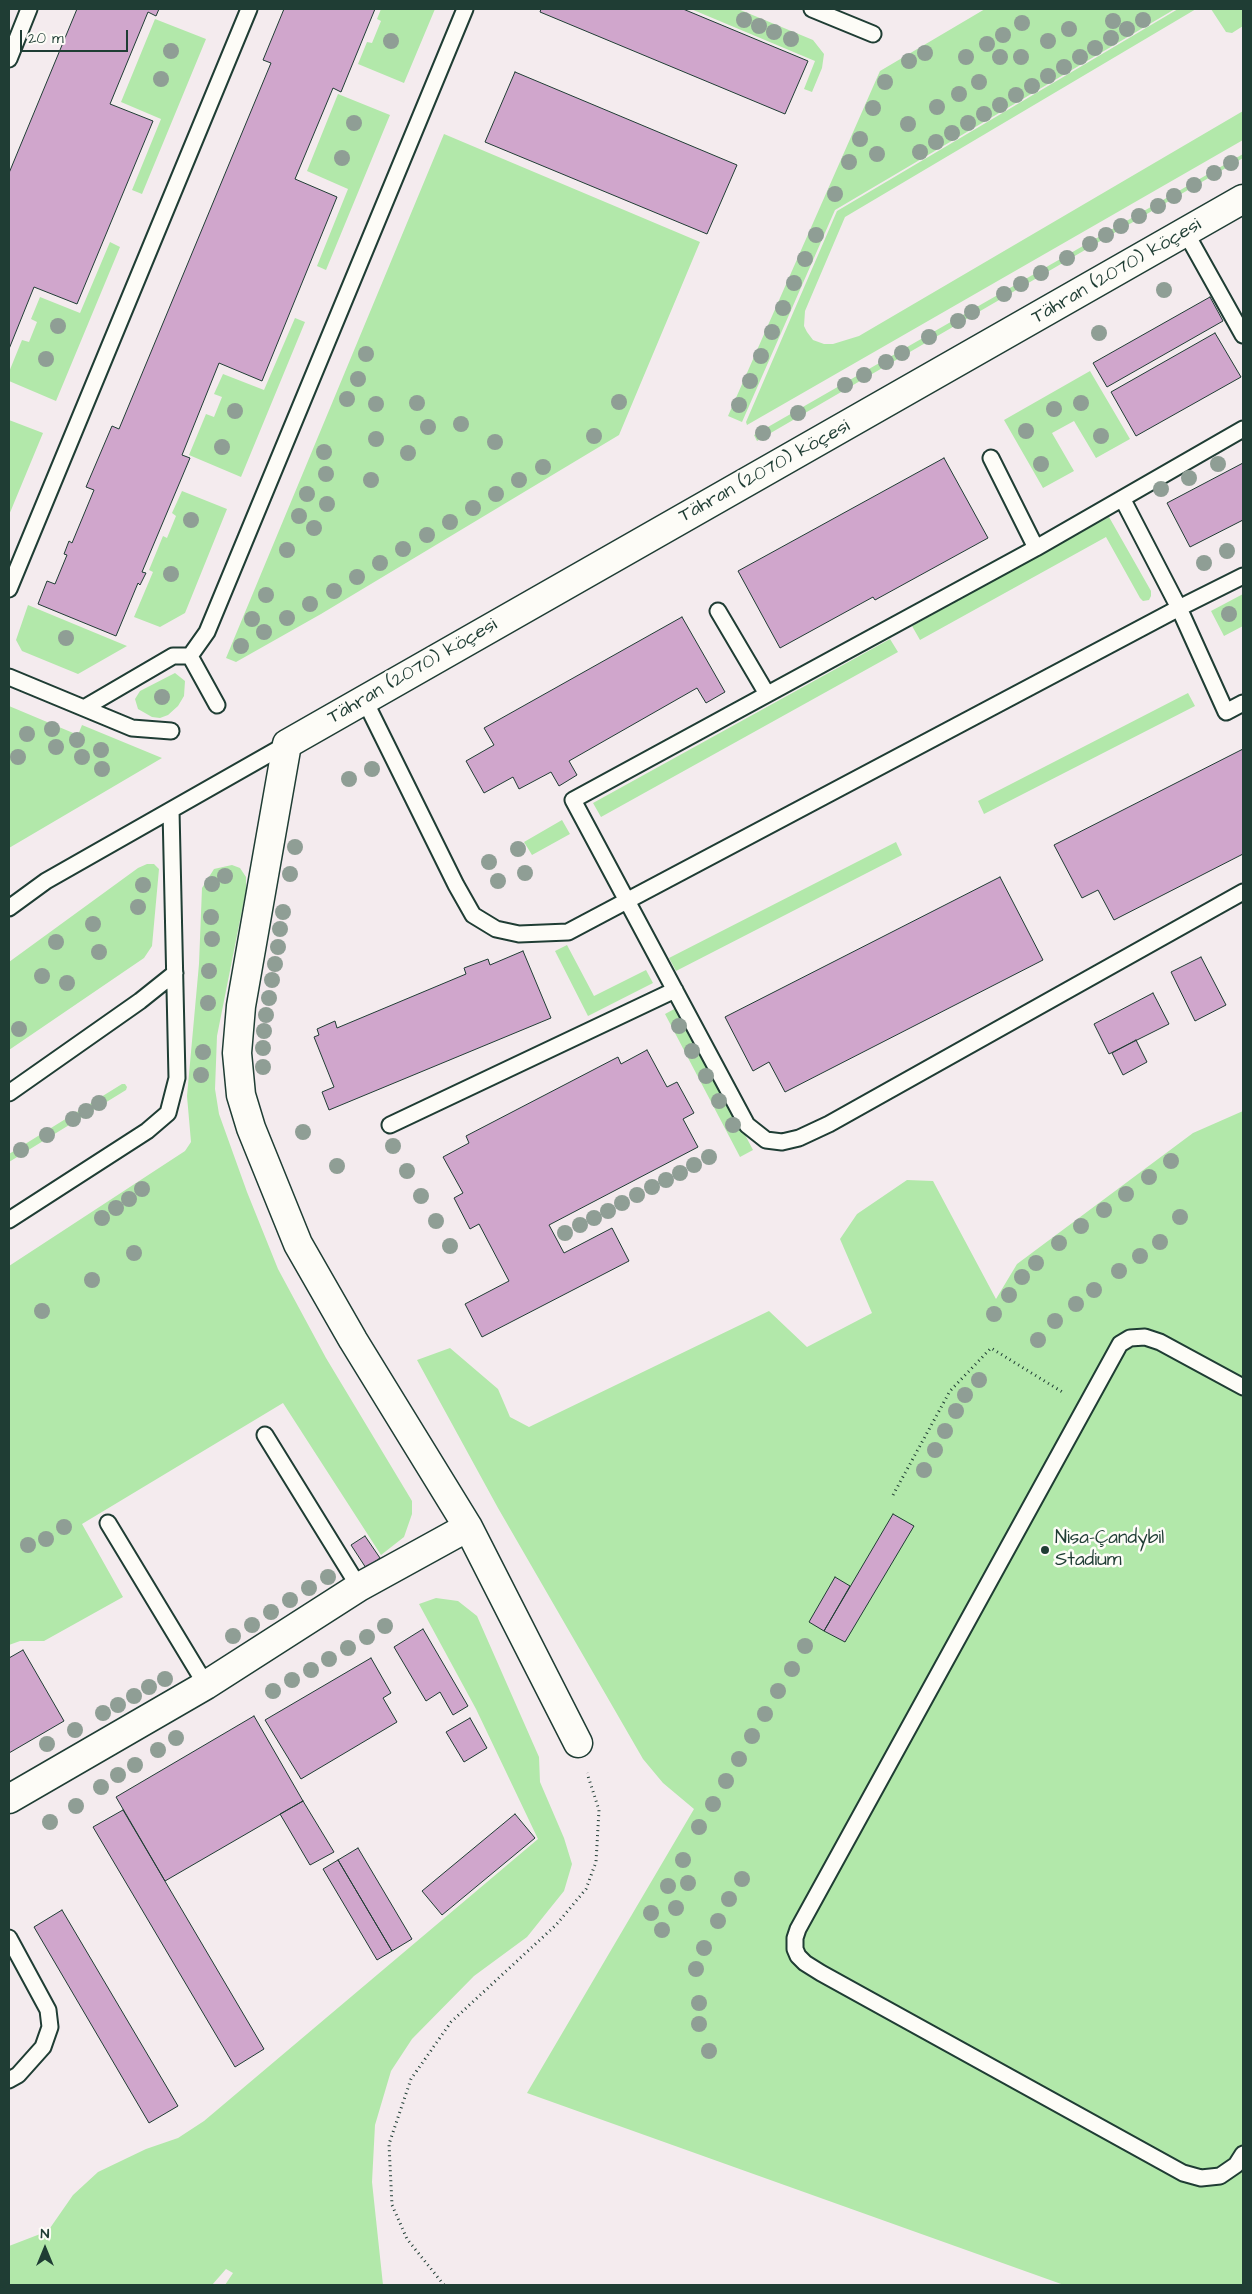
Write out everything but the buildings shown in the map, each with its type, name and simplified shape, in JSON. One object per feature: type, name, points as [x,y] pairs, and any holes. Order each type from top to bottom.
[{"type":"street","name":"Tähran (2070) köçesi","points":[[287,744],[1186,234],[1243,199]]},
{"type":"street","points":[[287,744],[242,1006],[237,1053],[241,1096],[251,1128],[298,1244],[353,1340],[468,1527],[578,1743]]},
{"type":"street","points":[[9,1799],[206,1684],[359,1587],[468,1527]]},
{"type":"lane","points":[[9,59],[30,9]]},
{"type":"lane","points":[[9,589],[249,9]]},
{"type":"lane","points":[[190,656],[207,632],[465,9]]},
{"type":"lane","points":[[812,9],[873,34]]},
{"type":"lane","points":[[1186,234],[1243,336]]},
{"type":"lane","points":[[1243,429],[1123,500],[573,800],[747,1124],[766,1140],[782,1142],[799,1138],[829,1124],[1243,892]]},
{"type":"lane","points":[[991,458],[1036,548]]},
{"type":"lane","points":[[1123,500],[1179,608],[1226,712],[1243,703]]},
{"type":"lane","points":[[364,699],[456,885],[473,914],[496,929],[519,934],[568,932],[1179,608],[1243,576]]},
{"type":"lane","points":[[718,611],[767,694]]},
{"type":"lane","points":[[84,708],[173,656],[190,656]]},
{"type":"lane","points":[[190,656],[216,705]]},
{"type":"lane","points":[[9,678],[132,728],[172,731]]},
{"type":"lane","points":[[9,908],[46,881],[287,744]]},
{"type":"lane","points":[[9,1220],[148,1131],[168,1113],[177,1078],[172,810]]},
{"type":"lane","points":[[9,1093],[140,1001],[175,973]]},
{"type":"lane","points":[[390,1125],[675,990]]},
{"type":"lane","points":[[1243,1387],[1160,1342],[1145,1338],[1130,1338],[1120,1344],[798,1929],[795,1948],[805,1963],[821,1973],[1183,2173],[1201,2178],[1220,2176],[1236,2165],[1243,2154]]},
{"type":"lane","points":[[265,1435],[359,1587]]},
{"type":"lane","points":[[108,1523],[206,1684]]},
{"type":"lane","points":[[9,1938],[48,2010],[50,2027],[43,2047],[18,2076],[9,2080]]},
{"type":"path","points":[[892,1495],[950,1392],[991,1348],[1067,1395]]},
{"type":"path","points":[[444,2285],[407,2239],[392,2205],[389,2144],[411,2079],[451,2022],[556,1925],[586,1889],[596,1862],[599,1810],[578,1743]]},
{"type":"green space","points":[[381,9],[435,9],[404,83],[358,64],[367,42],[372,43],[381,21],[377,19]]},
{"type":"green space","points":[[691,9],[738,9],[813,40],[824,54],[822,68],[812,92],[804,89],[815,61]]},
{"type":"green space","points":[[985,9],[1175,9],[835,210],[742,422],[728,416],[880,71]]},
{"type":"green space","points":[[1178,9],[1196,9],[845,217],[805,311],[804,326],[813,340],[824,344],[833,344],[859,336],[1243,111],[1243,140],[747,425],[746,422],[837,211]]},
{"type":"green space","points":[[1211,9],[1243,9],[1243,26],[1232,33],[1226,32]]},
{"type":"green space","points":[[155,19],[206,39],[142,194],[132,190],[161,119],[121,102]]},
{"type":"green space","points":[[338,94],[390,115],[326,270],[317,266],[348,189],[307,171]]},
{"type":"green space","points":[[444,134],[700,242],[619,435],[321,614],[236,662],[226,658]]},
{"type":"green space","points":[[1243,154],[1243,158],[757,441],[754,435]]},
{"type":"green space","points":[[110,242],[120,247],[56,401],[9,381],[9,372],[22,340],[29,342],[37,322],[31,319],[40,297],[80,313]]},
{"type":"green space","points":[[295,318],[305,322],[241,477],[189,455],[206,414],[214,417],[222,397],[214,394],[223,374],[264,390]]},
{"type":"green space","points":[[1090,371],[1130,439],[1096,458],[1074,421],[1052,433],[1074,471],[1043,488],[1004,420]]},
{"type":"green space","points":[[9,420],[43,433],[9,515]]},
{"type":"green space","points":[[182,491],[227,509],[185,613],[160,627],[134,617],[153,572],[149,570],[163,536],[167,538],[176,516],[172,513]]},
{"type":"green space","points":[[1109,517],[1151,591],[1149,600],[1143,601],[1140,598],[1106,537],[920,640],[912,626]]},
{"type":"green space","points":[[1243,594],[1243,626],[1224,636],[1211,611]]},
{"type":"green space","points":[[28,605],[127,646],[78,674],[22,651],[16,640]]},
{"type":"green space","points":[[890,639],[898,652],[601,817],[593,803]]},
{"type":"green space","points":[[175,673],[185,681],[184,696],[178,706],[168,715],[160,718],[152,717],[138,709],[135,699],[140,691]]},
{"type":"green space","points":[[1188,693],[1195,706],[984,814],[978,801]]},
{"type":"green space","points":[[9,706],[78,735],[82,725],[162,758],[9,848]]},
{"type":"green space","points":[[562,820],[570,834],[532,855],[524,842]]},
{"type":"green space","points":[[896,842],[902,855],[676,971],[669,958]]},
{"type":"green space","points":[[147,864],[154,864],[159,869],[152,946],[144,958],[9,1050],[9,962],[138,868]]},
{"type":"green space","points":[[232,865],[240,868],[246,877],[246,890],[217,1036],[215,1089],[219,1114],[247,1192],[278,1269],[326,1358],[412,1501],[412,1514],[404,1537],[381,1555],[283,1403],[82,1524],[123,1597],[44,1641],[20,1641],[9,1645],[9,1266],[185,1151],[191,1142],[187,1096],[199,964],[202,888],[214,869]]},
{"type":"green space","points":[[567,945],[594,996],[646,970],[653,983],[588,1016],[555,951]]},
{"type":"green space","points":[[678,1007],[753,1150],[740,1157],[665,1014]]},
{"type":"green space","points":[[122,1084],[125,1084],[127,1087],[126,1090],[9,1162],[9,1154]]},
{"type":"green space","name":"Nisa-Çandybil Stadium","points":[[1243,1111],[1243,2285],[1064,2285],[527,2093],[694,1809],[663,1783],[643,1759],[498,1508],[417,1360],[450,1348],[498,1389],[510,1417],[529,1427],[769,1311],[807,1347],[872,1313],[840,1239],[857,1214],[907,1180],[933,1181],[996,1299],[1017,1264],[1193,1133]]},
{"type":"green space","points":[[436,1598],[458,1601],[477,1616],[539,1757],[540,1782],[564,1838],[572,1864],[564,1891],[527,1937],[474,1976],[412,2039],[391,2071],[375,2125],[372,2182],[383,2285],[225,2285],[233,2273],[226,2269],[212,2285],[9,2285],[9,2246],[48,2231],[73,2195],[98,2172],[146,2149],[178,2138],[204,2121],[538,1839],[476,1709],[419,1604]]},
{"type":"place","name":"Nisa-Çandybil Stadium","points":[[1045,1550]]}]
